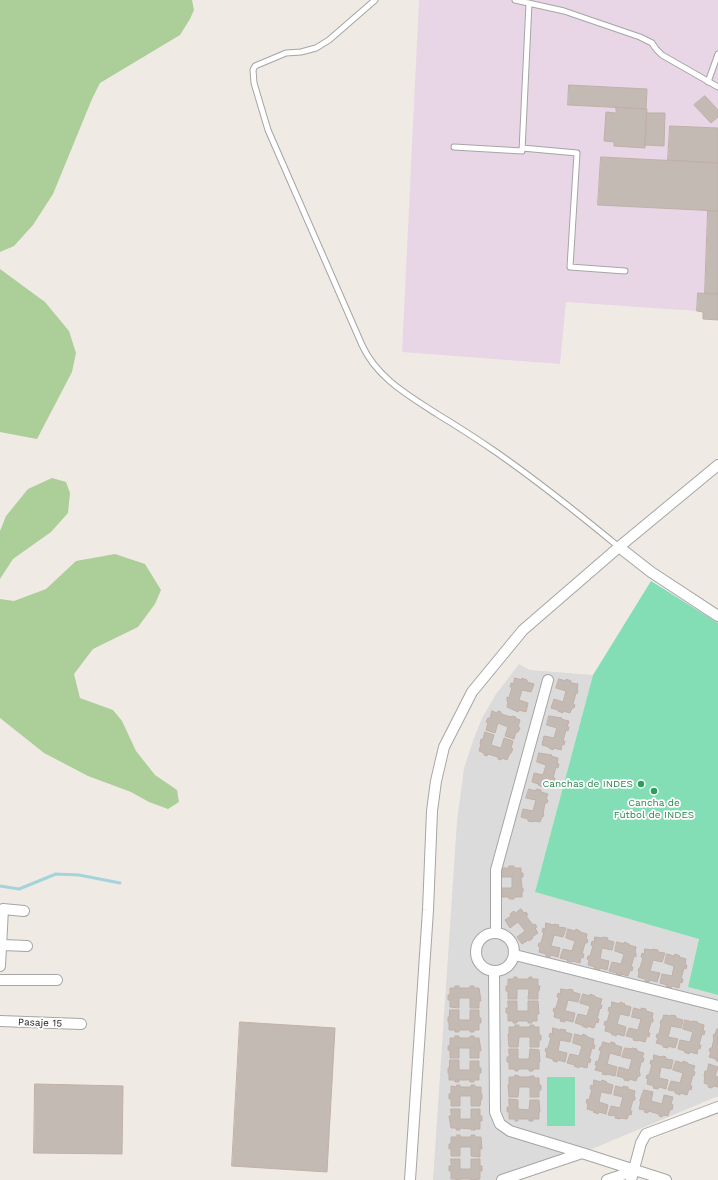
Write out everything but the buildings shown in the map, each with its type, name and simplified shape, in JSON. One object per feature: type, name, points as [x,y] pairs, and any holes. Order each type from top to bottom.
[{"type":"street","points":[[410,1180],[428,910],[432,811],[436,781],[444,747],[472,692],[523,630],[619,547],[718,465]]},
{"type":"street","points":[[619,547],[651,572],[718,616]]},
{"type":"street","points":[[496,933],[496,870],[548,680]]},
{"type":"street","points":[[0,966],[3,909],[24,911]]},
{"type":"street","points":[[489,934],[502,934],[508,937],[512,942],[515,955],[510,966],[494,972],[487,970],[478,961],[476,948],[483,937],[489,934]]},
{"type":"street","points":[[1,949],[27,946]]},
{"type":"street","points":[[515,955],[718,1006]]},
{"type":"street","points":[[494,972],[494,1112],[500,1124],[510,1131],[582,1153],[632,1175],[666,1180]]},
{"type":"street","points":[[0,980],[56,980]]},
{"type":"street","name":"Pasaje 15","points":[[0,1021],[81,1024]]},
{"type":"street","points":[[632,1175],[640,1143],[646,1134],[718,1107]]},
{"type":"street","points":[[502,1180],[582,1153]]},
{"type":"street","points":[[606,1180],[632,1175]]},
{"type":"lane","points":[[375,0],[329,40],[316,48],[301,52],[286,53],[255,66],[253,70],[254,83],[268,130],[365,351],[373,365],[382,375],[406,394],[484,444],[533,478],[619,547]]},
{"type":"lane","points":[[515,0],[575,14],[652,43],[662,55],[718,87]]},
{"type":"lane","points":[[522,148],[529,3]]},
{"type":"lane","points":[[708,82],[718,54]]},
{"type":"lane","points":[[454,147],[522,150],[522,148],[577,153],[570,267],[625,271]]},
{"type":"shaded area","points":[[419,0],[718,0],[718,294],[698,293],[697,311],[566,302],[560,364],[402,352]]},
{"type":"shaded area","points":[[519,664],[530,670],[593,675],[535,892],[699,939],[688,987],[718,995],[718,1097],[518,1180],[433,1180],[457,821],[464,768],[482,718],[496,694]]},
{"type":"green space","points":[[0,0],[192,0],[194,10],[180,35],[100,83],[53,194],[33,225],[14,246],[0,252]]},
{"type":"green space","points":[[0,269],[45,302],[69,331],[76,353],[72,372],[37,439],[0,432]]},
{"type":"green space","points":[[52,478],[66,482],[70,493],[68,513],[51,532],[13,559],[0,579],[0,531],[6,516],[28,489]]},
{"type":"green space","points":[[115,554],[145,564],[161,590],[155,604],[138,627],[93,649],[74,674],[80,698],[113,710],[122,721],[136,751],[155,775],[177,790],[179,802],[168,809],[149,802],[131,792],[88,776],[44,753],[0,718],[0,599],[14,601],[46,589],[76,561]]},
{"type":"green space","name":"Canchas de INDES","points":[[651,581],[718,623],[718,995],[688,987],[699,939],[535,892],[593,675]]},
{"type":"green space","points":[[547,1077],[575,1077],[575,1126],[547,1126]]},
{"type":"waterway","points":[[0,886],[19,889],[56,874],[79,875],[120,883]]},
{"type":"place","name":"Canchas de INDES","points":[[641,784]]},
{"type":"place","name":"Cancha de Fútbol de INDES","points":[[654,791]]}]
